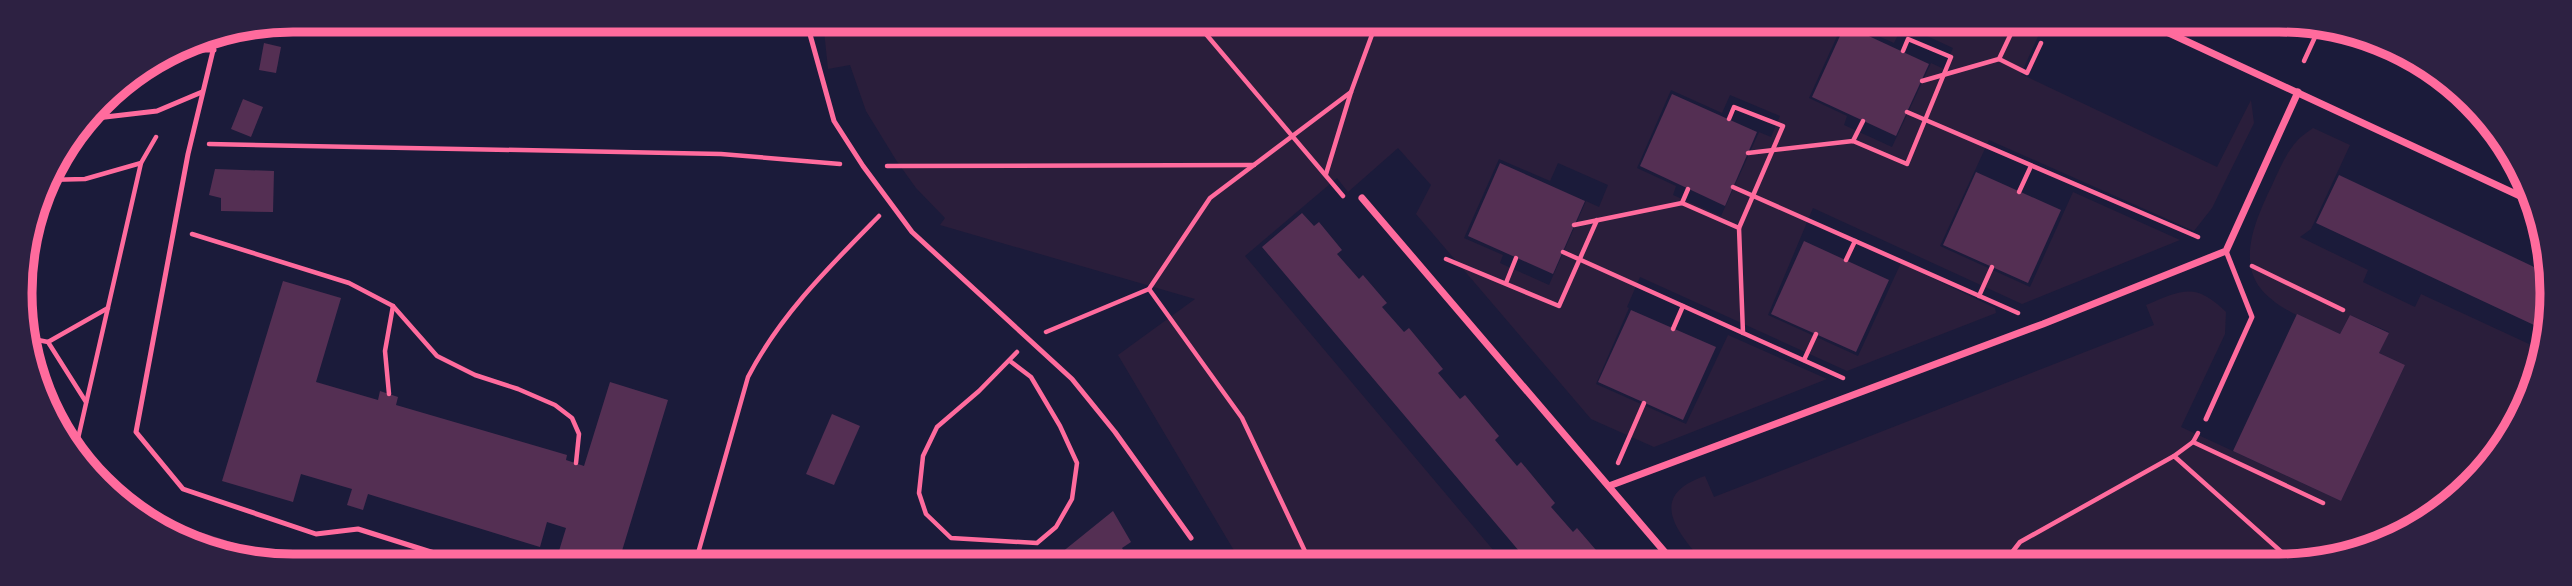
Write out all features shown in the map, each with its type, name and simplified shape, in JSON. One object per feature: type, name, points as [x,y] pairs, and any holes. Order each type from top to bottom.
[{"type":"street","points":[[2165,32],[2523,197]]},
{"type":"street","points":[[1609,486],[2043,324],[2226,251],[2298,92]]},
{"type":"street","points":[[1362,198],[1667,554]]},
{"type":"lane","points":[[809,32],[834,121],[863,166],[912,232],[1072,379],[1107,422],[1191,538]]},
{"type":"lane","points":[[215,43],[190,144],[136,432],[183,489],[316,534],[358,528],[438,554]]},
{"type":"lane","points":[[196,50],[214,50]]},
{"type":"lane","points":[[99,118],[158,111],[202,92]]},
{"type":"lane","points":[[2206,419],[2252,317],[2226,251]]},
{"type":"path","points":[[1204,32],[1346,200]]},
{"type":"path","points":[[1326,174],[1373,32]]},
{"type":"path","points":[[1999,59],[2012,32]]},
{"type":"path","points":[[2304,61],[2316,35]]},
{"type":"path","points":[[1748,153],[1853,141],[1907,164],[1951,57],[1908,39],[1903,51]]},
{"type":"path","points":[[1922,81],[1999,59],[2027,73],[2040,43]]},
{"type":"path","points":[[1010,361],[1031,377],[1060,426],[1077,463],[1072,499],[1056,527],[1037,543],[951,538],[926,514],[919,493],[923,456],[937,427],[1010,361],[1029,338],[1062,327],[1149,289],[1210,198],[1351,92]]},
{"type":"path","points":[[1729,119],[1734,107],[1783,126],[1739,228],[1743,333]]},
{"type":"path","points":[[1907,112],[2198,237]]},
{"type":"path","points":[[1853,141],[1863,121]]},
{"type":"path","points":[[78,440],[141,163],[156,137]]},
{"type":"path","points":[[190,144],[721,154],[863,166]]},
{"type":"path","points":[[57,180],[85,179],[141,163]]},
{"type":"path","points":[[904,166],[1254,165]]},
{"type":"path","points":[[2020,192],[2031,166]]},
{"type":"path","points":[[1733,187],[2019,314]]},
{"type":"path","points":[[1682,203],[1688,189]]},
{"type":"path","points":[[698,554],[748,377],[760,354],[818,276],[891,203]]},
{"type":"path","points":[[1574,225],[1682,203],[1739,228]]},
{"type":"path","points":[[1446,259],[1559,306],[1597,220]]},
{"type":"path","points":[[174,229],[349,283],[393,306],[437,356],[475,375],[555,405],[572,418],[579,434],[576,463]]},
{"type":"path","points":[[1846,260],[1855,240]]},
{"type":"path","points":[[1563,252],[1850,381]]},
{"type":"path","points":[[1506,284],[1517,258]]},
{"type":"path","points":[[2244,262],[2343,310]]},
{"type":"path","points":[[1979,296],[1992,267]]},
{"type":"path","points":[[1149,289],[1242,418],[1306,554]]},
{"type":"path","points":[[389,394],[385,351],[393,306]]},
{"type":"path","points":[[1673,329],[1683,306]]},
{"type":"path","points":[[36,340],[48,342],[108,308]]},
{"type":"path","points":[[1804,360],[1816,334]]},
{"type":"path","points":[[48,342],[86,403]]},
{"type":"path","points":[[1609,486],[1644,403]]},
{"type":"path","points":[[2011,554],[2020,542],[2174,456],[2193,442],[2206,419]]},
{"type":"path","points":[[2193,442],[2323,503]]},
{"type":"path","points":[[2174,456],[2284,554]]},
{"type":"shaded area","points":[[824,32],[1839,32],[1809,98],[1847,116],[1844,125],[1892,147],[1931,63],[1944,69],[1953,48],[1918,32],[2040,32],[2021,74],[2217,167],[2251,100],[2254,123],[2212,208],[2194,231],[1989,140],[1940,246],[2030,287],[2073,192],[2180,240],[2022,304],[1813,208],[1768,315],[1858,356],[1901,263],[1995,308],[1996,313],[1847,371],[1640,277],[1596,384],[1686,424],[1728,335],[1827,379],[1654,447],[1591,419],[1416,214],[1431,185],[1398,148],[1348,192],[1337,178],[1245,256],[1497,554],[1236,554],[1118,355],[1195,299],[940,225],[945,218],[916,188],[866,111],[850,65],[828,69]],"holes":[[[1671,90],[1722,113],[1730,95],[1780,116],[1771,137],[1759,132],[1721,216],[1673,195],[1676,186],[1637,168]],[[1499,159],[1550,181],[1558,163],[1608,185],[1599,207],[1586,201],[1549,285],[1500,263],[1503,255],[1464,238]]]},
{"type":"shaded area","points":[[1870,32],[1900,32],[1894,43]]},
{"type":"shaded area","points":[[2313,128],[2350,145],[2311,229],[2300,237],[2368,270],[2363,282],[2415,307],[2421,294],[2535,347],[2521,393],[2496,438],[2464,478],[2424,510],[2395,528],[2363,541],[2296,554],[1697,554],[1685,540],[1672,516],[1672,504],[1676,494],[1687,484],[1705,476],[1714,497],[2154,325],[2146,305],[2188,292],[2206,296],[2226,312],[2225,334],[2181,427],[2341,501],[2405,365],[2379,353],[2389,332],[2350,315],[2340,334],[2278,304],[2261,289],[2254,277],[2250,250],[2256,222],[2281,166],[2299,139]]},
{"type":"building","points":[[1842,32],[1860,32],[1929,64],[1896,136],[1812,97]]},
{"type":"building","points":[[264,43],[281,47],[276,73],[259,70]]},
{"type":"building","points":[[1672,94],[1757,132],[1725,206],[1640,166]]},
{"type":"building","points":[[243,99],[263,107],[251,137],[231,129]]},
{"type":"building","points":[[1500,163],[1585,201],[1553,274],[1468,236]]},
{"type":"building","points":[[215,169],[274,171],[273,212],[221,211],[221,198],[209,195]]},
{"type":"building","points":[[1976,172],[2061,210],[2028,283],[1943,245]]},
{"type":"building","points":[[2339,175],[2539,269],[2538,327],[2316,223]]},
{"type":"building","points":[[1302,213],[1314,226],[1319,222],[1342,250],[1337,254],[1359,279],[1363,275],[1387,303],[1382,307],[1404,332],[1409,328],[1443,369],[1438,373],[1460,399],[1465,395],[1499,436],[1495,440],[1517,466],[1521,462],[1555,503],[1551,507],[1573,532],[1577,528],[1599,554],[1522,554],[1262,247]]},
{"type":"building","points":[[1804,241],[1889,280],[1856,352],[1771,314]]},
{"type":"building","points":[[283,281],[341,298],[316,382],[378,400],[380,391],[398,397],[396,405],[567,455],[566,460],[584,466],[610,382],[668,400],[621,554],[558,554],[566,528],[547,522],[540,547],[368,494],[363,510],[347,505],[352,489],[301,474],[293,502],[222,481]]},
{"type":"building","points":[[1631,310],[1716,347],[1683,420],[1598,382]]},
{"type":"building","points":[[2297,314],[2340,334],[2350,315],[2389,333],[2379,353],[2405,365],[2341,501],[2233,451]]},
{"type":"building","points":[[832,414],[860,426],[834,485],[806,474]]},
{"type":"building","points":[[1113,511],[1131,542],[1122,548],[1126,554],[1060,554]]},
{"type":"building","points":[[166,522],[262,552],[209,541]]}]
